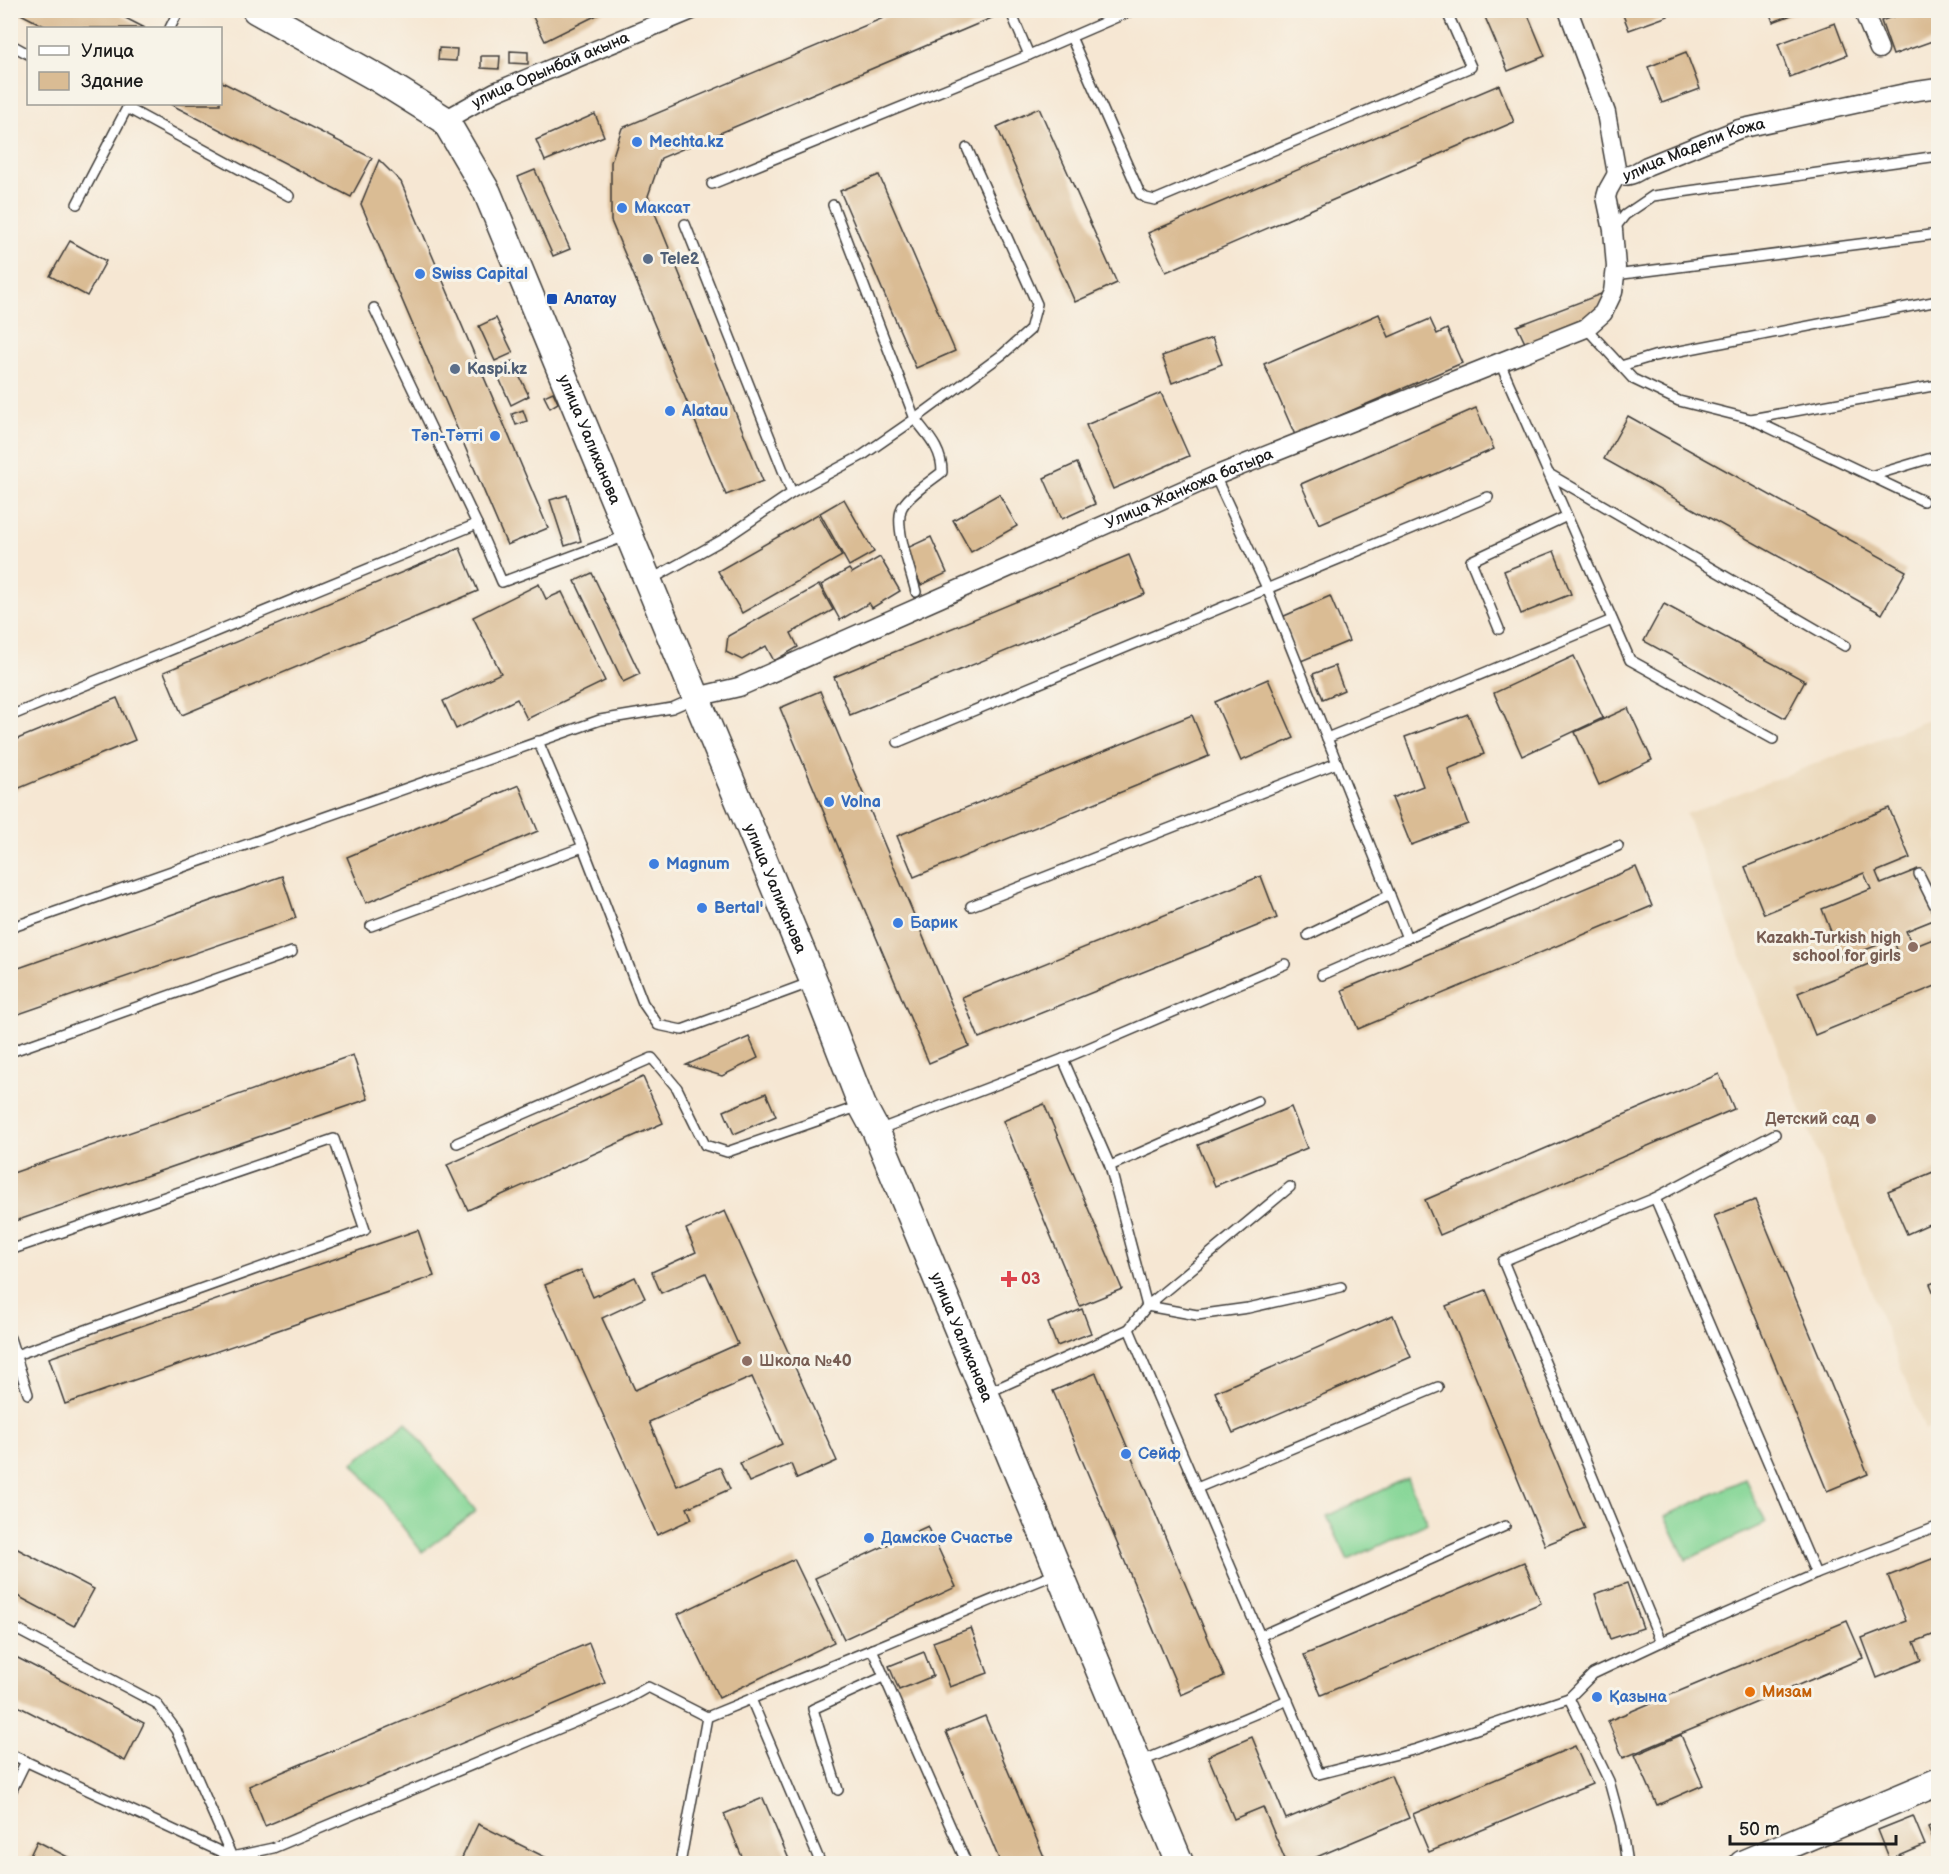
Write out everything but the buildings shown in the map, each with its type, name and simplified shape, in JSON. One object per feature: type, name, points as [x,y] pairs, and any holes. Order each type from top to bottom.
[{"type":"main road","name":"улица Уалиханова","points":[[256,10],[282,18],[445,120],[487,192],[814,982],[862,1106],[876,1131],[1180,1863]]},
{"type":"main road","points":[[1743,1863],[1938,1782]]},
{"type":"street","name":"улица Орынбай акына","points":[[445,120],[495,92],[692,10]]},
{"type":"street","name":"улица Мадели Кожа","points":[[1568,10],[1606,113],[1617,174],[1623,176],[1633,174],[1647,166],[1739,129],[1938,88]]},
{"type":"street","points":[[1863,10],[1879,49]]},
{"type":"street","name":"Улица Жанкожа батыра","points":[[696,697],[739,687],[1215,476],[1586,328],[1603,313],[1613,292],[1616,267],[1613,230],[1606,197],[1617,174]]},
{"type":"lane","points":[[170,27],[179,10]]},
{"type":"lane","points":[[1010,10],[1029,55]]},
{"type":"lane","points":[[712,184],[1029,55],[1132,10]]},
{"type":"lane","points":[[1071,37],[1140,194],[1155,201],[1471,67],[1446,10]]},
{"type":"lane","points":[[10,44],[27,53]]},
{"type":"lane","points":[[77,204],[128,106],[289,196]]},
{"type":"lane","points":[[648,582],[724,539],[792,493],[863,455],[1003,354],[1030,330],[1037,304],[967,148]]},
{"type":"lane","points":[[1613,230],[1625,215],[1653,196],[1938,156]]},
{"type":"lane","points":[[833,205],[915,419],[937,447],[942,461],[942,472],[908,500],[901,511],[901,538],[916,592]]},
{"type":"lane","points":[[685,224],[792,493]]},
{"type":"lane","points":[[1615,275],[1938,234]]},
{"type":"lane","points":[[1621,366],[1654,356],[1938,301]]},
{"type":"lane","points":[[374,308],[477,524],[502,582],[628,535]]},
{"type":"lane","points":[[1586,328],[1634,379],[1679,401],[1751,419],[1923,501]]},
{"type":"lane","points":[[1500,363],[1630,660],[1773,739]]},
{"type":"lane","points":[[1751,419],[1938,385]]},
{"type":"lane","points":[[1871,476],[1938,456]]},
{"type":"lane","points":[[1549,474],[1845,646]]},
{"type":"lane","points":[[1215,476],[1267,588],[1407,938]]},
{"type":"lane","points":[[898,742],[1488,497]]},
{"type":"lane","points":[[1499,629],[1471,561],[1567,516]]},
{"type":"lane","points":[[10,716],[477,524]]},
{"type":"lane","points":[[1327,738],[1612,620]]},
{"type":"lane","points":[[10,928],[600,720],[672,708],[696,697]]},
{"type":"lane","points":[[538,741],[583,848],[643,1003],[658,1025],[682,1030],[814,982]]},
{"type":"lane","points":[[971,906],[1337,763]]},
{"type":"lane","points":[[1322,975],[1618,846]]},
{"type":"lane","points":[[371,926],[583,848]]},
{"type":"lane","points":[[1919,874],[1938,912]]},
{"type":"lane","points":[[1308,934],[1389,895]]},
{"type":"lane","points":[[10,1052],[292,952]]},
{"type":"lane","points":[[876,1131],[1063,1059],[1285,964]]},
{"type":"lane","points":[[457,1143],[652,1058],[677,1088],[705,1145],[727,1152],[862,1106]]},
{"type":"lane","points":[[1063,1059],[1110,1166],[1147,1306]]},
{"type":"lane","points":[[1110,1166],[1258,1101]]},
{"type":"lane","points":[[1661,1642],[1503,1261],[1655,1198],[1775,1134]]},
{"type":"lane","points":[[10,1250],[334,1138],[365,1230],[16,1355]]},
{"type":"lane","points":[[985,1394],[1129,1329],[1147,1306],[1290,1187]]},
{"type":"lane","points":[[1655,1198],[1816,1574]]},
{"type":"lane","points":[[1147,1306],[1197,1316],[1248,1308],[1341,1287]]},
{"type":"lane","points":[[1129,1329],[1319,1774],[1417,1749],[1569,1698],[1593,1674],[1661,1642],[1816,1574],[1934,1528],[1938,1532]]},
{"type":"lane","points":[[10,1338],[28,1394]]},
{"type":"lane","points":[[1197,1488],[1438,1387]]},
{"type":"lane","points":[[1260,1636],[1504,1526]]},
{"type":"lane","points":[[10,1754],[234,1861],[273,1848],[618,1704],[648,1687],[707,1717],[1059,1572]]},
{"type":"lane","points":[[10,1626],[156,1703],[176,1730],[234,1861]]},
{"type":"lane","points":[[872,1649],[966,1863]]},
{"type":"lane","points":[[838,1790],[813,1709],[883,1677]]},
{"type":"lane","points":[[1569,1698],[1609,1781],[1621,1825],[1627,1863]]},
{"type":"lane","points":[[752,1699],[821,1863]]},
{"type":"lane","points":[[1138,1762],[1288,1700]]},
{"type":"lane","points":[[680,1863],[707,1717]]},
{"type":"lane","points":[[10,1794],[26,1761]]},
{"type":"shaded area","name":"Детский сад","points":[[1938,716],[1938,1424],[1925,1430],[1686,814]]},
{"type":"green space","points":[[406,1422],[476,1511],[422,1552],[353,1463]]},
{"type":"green space","points":[[1407,1478],[1428,1523],[1348,1560],[1327,1516]]},
{"type":"green space","points":[[1745,1479],[1766,1523],[1686,1560],[1665,1516]]},
{"type":"place","name":"Mechta.kz","points":[[637,142]]},
{"type":"place","name":"Максат","points":[[622,208]]},
{"type":"place","name":"Tele2","points":[[648,259]]},
{"type":"place","name":"Swiss Capital","points":[[420,274]]},
{"type":"place","name":"Алатау","points":[[552,299]]},
{"type":"place","name":"Kaspi.kz","points":[[455,369]]},
{"type":"place","name":"Alatau","points":[[670,411]]},
{"type":"place","name":"Тәп-Тәтті","points":[[495,436]]},
{"type":"place","name":"Volna","points":[[829,802]]},
{"type":"place","name":"Magnum","points":[[654,864]]},
{"type":"place","name":"Bertal'","points":[[702,908]]},
{"type":"place","name":"Барик","points":[[898,923]]},
{"type":"place","name":"Kazakh-Turkish high school for girls","points":[[1913,947]]},
{"type":"place","name":"Детский сад","points":[[1871,1119]]},
{"type":"place","name":"03","points":[[1009,1279]]},
{"type":"place","name":"Школа №40","points":[[747,1361]]},
{"type":"place","name":"Сейф","points":[[1126,1454]]},
{"type":"place","name":"Дамское Счастье","points":[[869,1538]]},
{"type":"place","name":"Мизам","points":[[1750,1692]]},
{"type":"place","name":"Қазына","points":[[1597,1697]]}]
